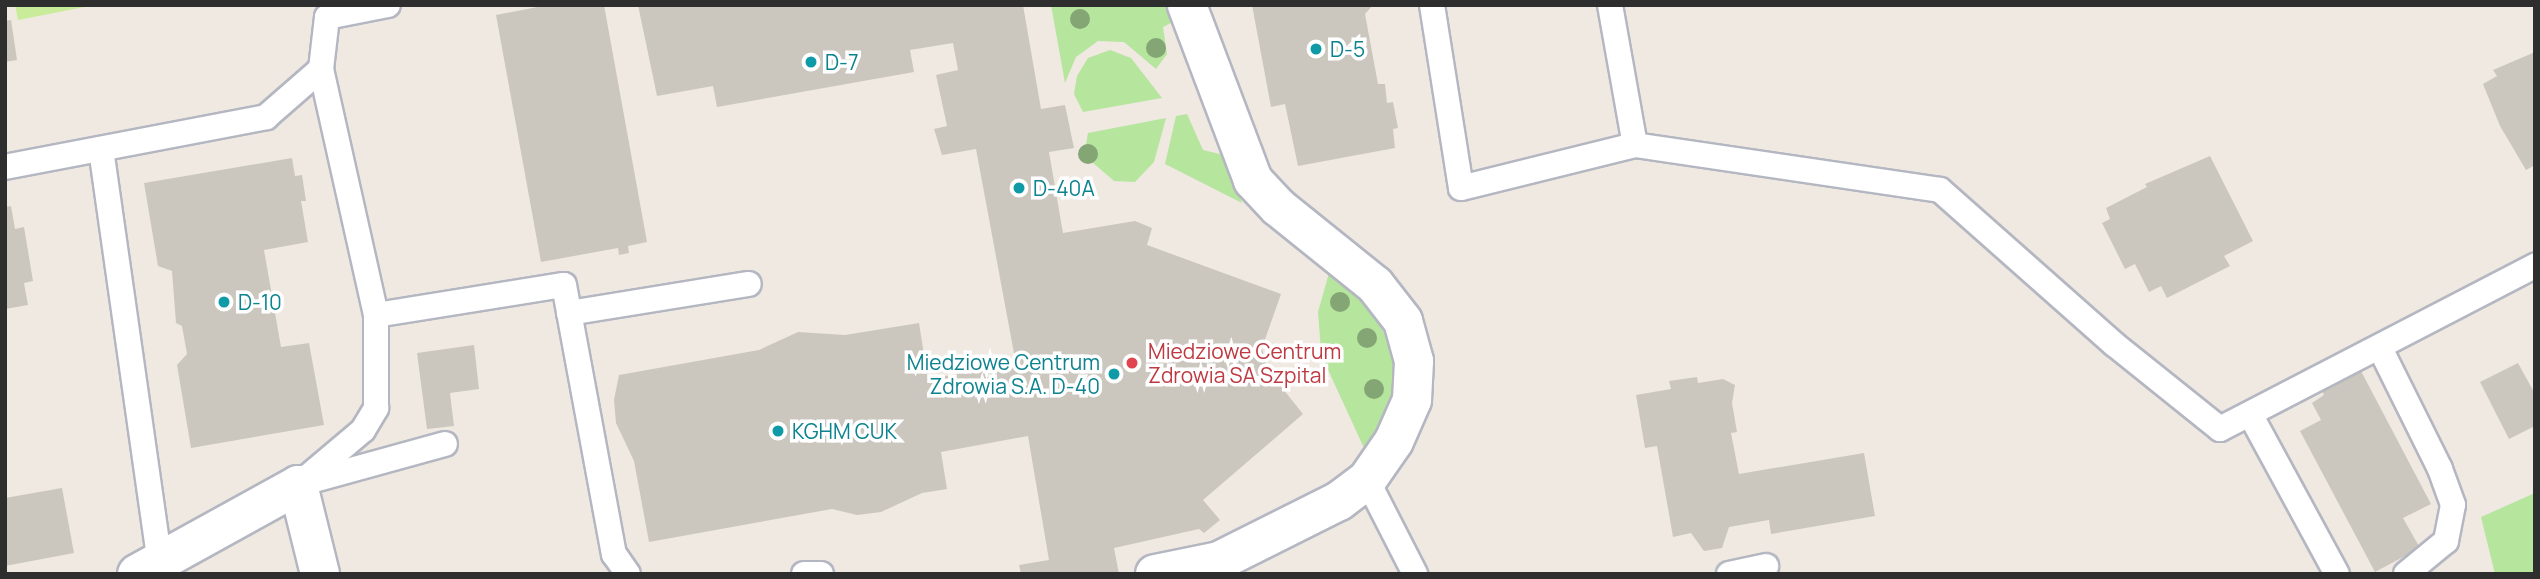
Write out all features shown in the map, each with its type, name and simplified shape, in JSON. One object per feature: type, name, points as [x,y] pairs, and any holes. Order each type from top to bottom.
[{"type":"street","points":[[1156,574],[1219,561],[1256,545],[1339,501],[1367,480],[1394,441],[1412,400],[1414,360],[1403,321],[1368,278],[1278,207],[1253,180],[1187,5]]},
{"type":"street","points":[[149,568],[298,485],[320,574]]},
{"type":"lane","points":[[298,485],[363,430],[376,408],[376,315],[321,69],[327,17],[388,5]]},
{"type":"lane","points":[[1432,5],[1461,188],[1635,145],[1940,190],[2114,344],[2220,429],[2535,266]]},
{"type":"lane","points":[[1610,5],[1635,145]]},
{"type":"lane","points":[[5,167],[266,117],[321,69]]},
{"type":"lane","points":[[101,149],[149,568]]},
{"type":"lane","points":[[569,313],[749,284]]},
{"type":"lane","points":[[376,315],[564,285],[614,554],[628,574]]},
{"type":"lane","points":[[2380,348],[2440,469],[2454,506],[2446,541],[2406,574]]},
{"type":"lane","points":[[2250,414],[2337,574]]},
{"type":"lane","points":[[298,485],[445,444]]},
{"type":"lane","points":[[1367,480],[1415,574]]},
{"type":"lane","points":[[1729,574],[1766,566]]},
{"type":"lane","points":[[804,574],[821,574]]},
{"type":"green space","points":[[15,5],[95,5],[18,20]]},
{"type":"green space","points":[[1051,5],[1169,5],[1175,21],[1163,27],[1167,54],[1156,69],[1124,42],[1098,41],[1076,57],[1065,83]]},
{"type":"green space","points":[[1110,50],[1131,58],[1162,98],[1083,112],[1074,94],[1077,76],[1088,58]]},
{"type":"green space","points":[[1187,114],[1203,150],[1224,155],[1242,203],[1165,164],[1176,116]]},
{"type":"green space","points":[[1166,118],[1154,162],[1135,182],[1114,181],[1084,155],[1088,133]]},
{"type":"green space","points":[[1329,273],[1367,306],[1393,347],[1397,389],[1375,439],[1364,448],[1323,359],[1340,355],[1335,345],[1321,351],[1318,312]]},
{"type":"green space","points":[[2535,493],[2535,574],[2495,574],[2481,517]]},
{"type":"building","points":[[548,5],[604,5],[647,242],[628,246],[629,253],[619,255],[618,248],[541,262],[496,15]]},
{"type":"building","points":[[638,5],[1023,5],[1041,109],[1065,105],[1074,148],[1049,152],[1063,233],[1135,221],[1152,228],[1147,245],[1281,294],[1262,348],[1267,369],[1303,414],[1203,500],[1220,520],[1204,533],[1199,529],[1114,548],[1119,574],[1021,574],[1019,565],[1049,560],[1028,436],[941,452],[947,489],[922,493],[881,512],[857,515],[832,509],[649,542],[634,461],[616,423],[614,400],[619,375],[759,350],[798,332],[845,335],[919,323],[928,379],[1016,364],[976,149],[942,155],[934,129],[947,126],[936,75],[958,70],[953,43],[910,50],[914,72],[717,107],[713,86],[657,96]]},
{"type":"building","name":"D-5","points":[[1252,5],[1373,5],[1365,14],[1378,84],[1385,84],[1387,103],[1393,102],[1398,128],[1393,129],[1395,148],[1298,166],[1285,104],[1271,107]]},
{"type":"building","points":[[11,20],[17,60],[5,62],[5,21]]},
{"type":"building","points":[[2535,52],[2535,165],[2526,170],[2500,126],[2483,84],[2497,76],[2493,70]]},
{"type":"building","points":[[2210,156],[2253,241],[2224,256],[2230,266],[2167,298],[2161,286],[2149,292],[2135,264],[2125,269],[2102,223],[2110,219],[2106,208],[2147,187],[2145,184]]},
{"type":"building","name":"D-10","points":[[292,158],[295,176],[302,175],[306,201],[301,201],[308,242],[264,250],[281,347],[309,343],[324,425],[191,448],[177,365],[187,354],[182,326],[176,323],[172,271],[158,266],[144,183]]},
{"type":"building","points":[[11,206],[15,229],[24,227],[33,281],[24,283],[28,305],[5,309],[5,207]]},
{"type":"building","points":[[474,345],[479,389],[450,393],[454,426],[427,429],[417,353]]},
{"type":"building","points":[[2518,363],[2535,394],[2535,426],[2509,439],[2480,382]]},
{"type":"building","points":[[2361,371],[2431,504],[2403,518],[2420,548],[2375,572],[2300,431],[2321,420],[2312,403],[2324,395],[2322,391]]},
{"type":"building","points":[[1697,377],[1698,383],[1723,379],[1735,385],[1732,403],[1737,432],[1731,433],[1739,474],[1864,453],[1875,516],[1771,534],[1769,520],[1729,527],[1722,548],[1704,551],[1691,533],[1673,537],[1657,446],[1645,448],[1636,395],[1671,389],[1669,381]]},
{"type":"building","points":[[62,488],[74,553],[5,566],[5,498]]},
{"type":"place","name":"D-5","points":[[1316,49]]},
{"type":"place","name":"D-7","points":[[811,62]]},
{"type":"place","name":"D-40A","points":[[1019,188]]},
{"type":"place","name":"D-10","points":[[224,302]]},
{"type":"place","name":"Miedziowe Centrum Zdrowia SA Szpital","points":[[1132,363]]},
{"type":"place","name":"Miedziowe Centrum Zdrowia S.A. D-40","points":[[1114,374]]},
{"type":"place","name":"KGHM CUK","points":[[778,431]]}]
